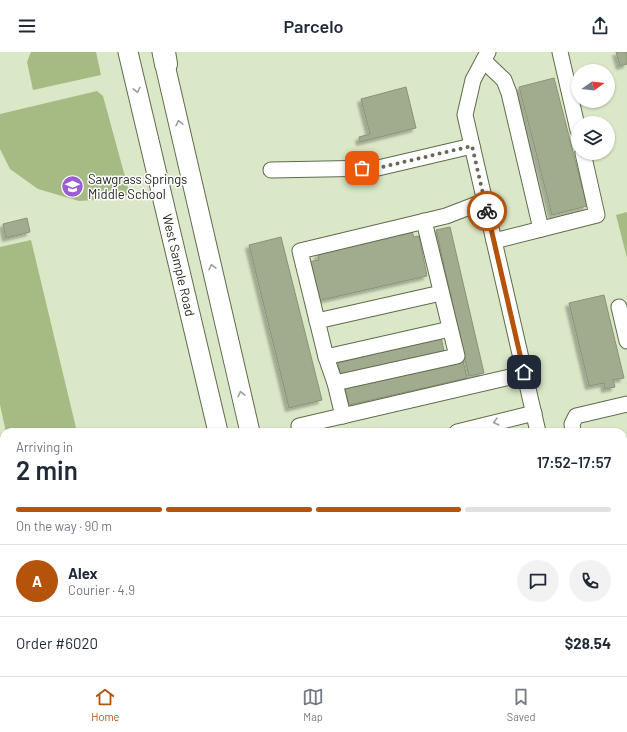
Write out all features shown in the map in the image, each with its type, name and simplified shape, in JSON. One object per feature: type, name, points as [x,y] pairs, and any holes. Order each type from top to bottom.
[{"type":"main road","name":"West Sample Road","points":[[128,52],[217,428]]},
{"type":"main road","points":[[164,56],[249,428]]},
{"type":"street","points":[[560,52],[575,116]]},
{"type":"street","points":[[535,428],[534,413],[465,115],[473,80],[486,56],[504,80],[509,93],[541,229]]},
{"type":"street","points":[[271,170],[378,168],[472,146]]},
{"type":"street","points":[[494,241],[597,215],[585,160]]},
{"type":"street","points":[[343,416],[335,383],[326,357],[300,250],[446,216],[485,201]]},
{"type":"street","points":[[335,383],[456,356],[424,221]]},
{"type":"street","points":[[317,321],[441,293]]},
{"type":"street","points":[[619,307],[627,341]]},
{"type":"street","points":[[326,357],[450,329]]},
{"type":"street","points":[[299,426],[514,376],[524,372]]},
{"type":"street","points":[[573,428],[572,424],[576,416],[627,404]]},
{"type":"street","points":[[473,428],[534,413]]},
{"type":"green space","points":[[31,52],[96,52],[101,75],[33,90],[27,62]]},
{"type":"green space","points":[[97,91],[103,96],[130,195],[110,199],[79,201],[38,189],[10,169],[0,149],[0,114]]},
{"type":"green space","points":[[627,212],[627,258],[616,215]]},
{"type":"green space","points":[[31,240],[76,428],[5,428],[0,405],[0,247]]},
{"type":"building","points":[[616,52],[627,52],[627,64],[620,66]]},
{"type":"building","points":[[554,78],[571,144],[571,160],[575,160],[587,206],[552,215],[519,87]]},
{"type":"building","points":[[406,87],[416,128],[360,142],[359,137],[370,134],[361,99]]},
{"type":"building","points":[[27,218],[30,232],[6,238],[3,224]]},
{"type":"building","points":[[450,227],[484,373],[469,376],[436,230]]},
{"type":"building","points":[[412,232],[414,237],[419,236],[427,276],[317,301],[308,262],[319,260],[318,254]]},
{"type":"building","points":[[281,237],[322,400],[289,408],[249,245]]},
{"type":"building","points":[[604,295],[624,378],[613,380],[615,387],[605,389],[604,383],[589,386],[569,303]]},
{"type":"building","points":[[441,337],[444,351],[341,376],[338,363]]},
{"type":"building","points":[[463,361],[467,378],[349,405],[345,388]]},
{"type":"way so far","points":[[362,168],[378,168],[472,146],[487,211]]},
{"type":"place","name":"Sawgrass Springs Middle School","points":[[73,186]]},
{"type":"route","points":[[487,211],[524,372]]}]
